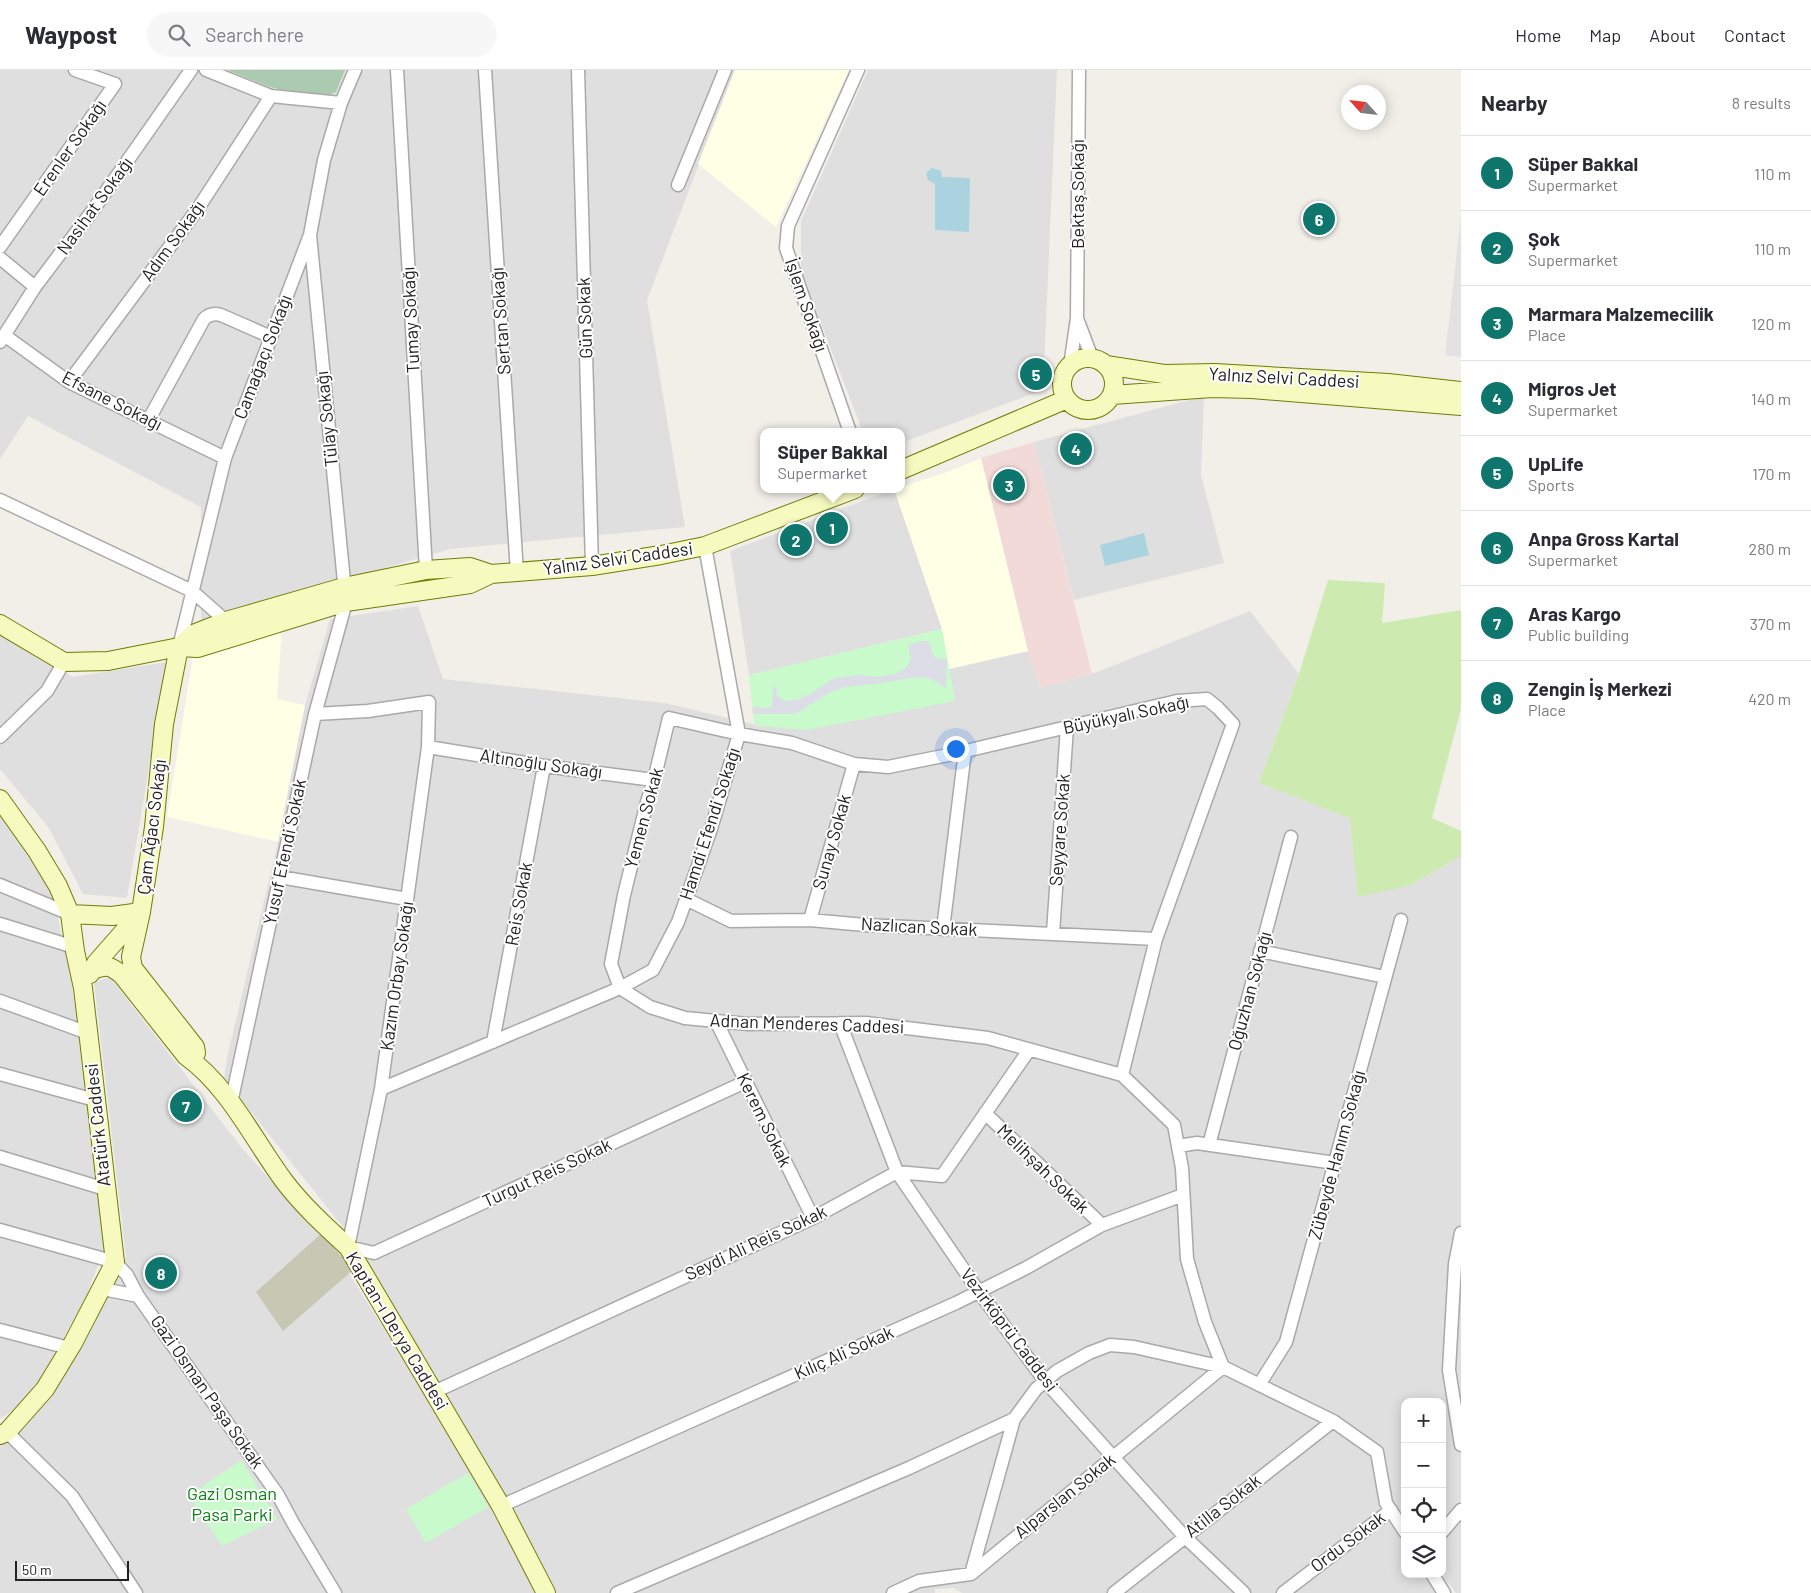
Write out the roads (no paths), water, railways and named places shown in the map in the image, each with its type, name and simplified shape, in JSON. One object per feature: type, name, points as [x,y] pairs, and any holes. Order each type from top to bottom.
[{"type":"street","name":"Erenler Sokağı","points":[[0,247],[115,84],[75,70]]},
{"type":"street","name":"Nasihat Sokağı","points":[[2,338],[35,287],[94,210],[191,70]]},
{"type":"street","points":[[206,70],[271,96],[341,103]]},
{"type":"street","name":"Camağaçı Sokağı","points":[[179,647],[225,458],[310,236],[324,160],[341,103],[355,70]]},
{"type":"street","name":"Tumay Sokağı","points":[[397,70],[426,570]]},
{"type":"street","name":"Sertan Sokağı","points":[[485,70],[517,573]]},
{"type":"street","name":"Gün Sokak","points":[[578,70],[592,566]]},
{"type":"street","points":[[678,186],[725,70]]},
{"type":"street","name":"İşlem Sokağı","points":[[849,428],[786,248],[788,226],[858,70]]},
{"type":"street","name":"Bektaş Sokağı","points":[[1077,318],[1079,70]]},
{"type":"street","name":"Adım Sokağı","points":[[70,382],[197,210],[271,96]]},
{"type":"street","name":"Tülay Sokağı","points":[[310,236],[345,595]]},
{"type":"street","points":[[0,258],[35,287]]},
{"type":"street","points":[[148,421],[207,316],[212,314],[220,315],[271,337]]},
{"type":"street","points":[[1077,318],[1099,362],[1114,379],[1112,394],[1107,402],[1091,410],[1082,409],[1074,405],[1067,399],[1063,391],[1062,382],[1064,373],[1070,366],[1077,318]]},
{"type":"street","name":"Efsane Sokağı","points":[[2,338],[70,382],[225,458]]},
{"type":"street","name":"Yalnız Selvi Caddesi","points":[[1070,366],[1077,361],[1099,362],[1164,374],[1215,373],[1388,384],[1461,391]]},
{"type":"street","points":[[1112,394],[1212,388],[1242,389],[1461,406]]},
{"type":"street","points":[[905,468],[1067,399]]},
{"type":"street","name":"Yalnız Selvi Caddesi","points":[[64,662],[108,661],[179,647],[198,648],[345,595],[426,570],[470,567],[491,574],[517,573],[592,566],[705,546],[844,493]]},
{"type":"street","points":[[0,500],[192,591],[226,620]]},
{"type":"street","name":"Hamdi Efendi Sokağı","points":[[620,988],[653,970],[678,922],[711,829],[739,734],[705,546]]},
{"type":"street","name":"Yalnız Selvi Caddesi","points":[[179,647],[193,634],[226,620],[345,595],[470,584],[491,574]]},
{"type":"street","name":"Yusuf Efendi Sokak","points":[[231,1103],[315,714],[345,595]]},
{"type":"street","points":[[0,624],[64,662],[47,691],[0,737]]},
{"type":"street","name":"Çam Ağacı Sokağı","points":[[83,988],[92,970],[141,912],[154,826],[164,724],[179,647]]},
{"type":"street","name":"Büyükyalı Sokağı","points":[[739,734],[792,743],[854,764],[888,767],[965,751],[1177,701],[1207,699],[1218,708],[1233,724],[1156,939],[1122,1075]]},
{"type":"street","name":"Kazım Orbay Sokağı","points":[[315,714],[368,711],[429,702],[428,747],[381,1089],[348,1247]]},
{"type":"street","name":"Yemen Sokak","points":[[620,988],[611,964],[624,895],[669,718],[739,734]]},
{"type":"street","name":"Seyyare Sokak","points":[[1053,933],[1067,727]]},
{"type":"street","name":"Altınoğlu Sokağı","points":[[428,747],[544,766],[654,780]]},
{"type":"street","points":[[944,929],[965,751]]},
{"type":"street","name":"Sunay Sokak","points":[[810,920],[854,764]]},
{"type":"street","name":"Reis Sokak","points":[[494,1042],[544,766]]},
{"type":"street","name":"Atatürk Caddesi","points":[[0,799],[37,851],[58,886],[70,914],[74,947],[83,988],[115,1262]]},
{"type":"street","name":"Oğuzhan Sokağı","points":[[1209,1145],[1291,837]]},
{"type":"street","points":[[280,877],[407,899]]},
{"type":"street","points":[[0,885],[70,914],[112,916],[141,912]]},
{"type":"street","name":"Nazlıcan Sokak","points":[[686,899],[731,921],[810,920],[944,929],[1156,939]]},
{"type":"street","name":"Kaptan-ı Derya Caddesi","points":[[141,912],[131,957],[133,968],[195,1047],[200,1066]]},
{"type":"street","name":"Zübeyde Hanım Sokağı","points":[[1259,1385],[1286,1342],[1401,920]]},
{"type":"street","points":[[0,924],[74,947]]},
{"type":"street","points":[[1260,951],[1385,977]]},
{"type":"street","name":"Kaptan-ı Derya Caddesi","points":[[92,970],[106,966],[114,968],[122,975],[186,1056],[200,1066],[231,1103],[285,1182],[314,1216],[348,1247],[501,1506],[546,1593]]},
{"type":"street","points":[[381,1089],[620,988]]},
{"type":"street","name":"Adnan Menderes Caddesi","points":[[620,988],[650,1007],[685,1018],[748,1024],[866,1023],[988,1038],[1122,1075],[1174,1125],[1182,1168],[1187,1259],[1206,1322],[1223,1367]]},
{"type":"street","points":[[0,1001],[88,1033]]},
{"type":"street","name":"Kerem Sokak","points":[[716,1021],[813,1218]]},
{"type":"street","name":"Vezirköprü Caddesi","points":[[840,1023],[898,1172],[979,1292],[1045,1381],[1112,1458],[1184,1536],[1244,1593]]},
{"type":"street","points":[[898,1172],[942,1176],[1029,1050]]},
{"type":"street","points":[[0,1074],[95,1100]]},
{"type":"street","name":"Turgut Reis Sokak","points":[[348,1247],[374,1253],[745,1082]]},
{"type":"street","name":"Melihşah Sokak","points":[[985,1113],[1102,1225]]},
{"type":"street","points":[[1178,1146],[1197,1143],[1335,1163]]},
{"type":"street","points":[[0,1157],[105,1189]]},
{"type":"street","name":"Seydi Ali Reis Sokak","points":[[434,1392],[813,1218],[898,1172]]},
{"type":"street","name":"Kılıç Ali Sokak","points":[[501,1506],[979,1292],[1102,1225],[1184,1195]]},
{"type":"street","points":[[0,1230],[115,1262],[45,1389],[2,1434],[72,1496],[136,1593]]},
{"type":"street","points":[[1461,1233],[1455,1264],[1449,1370],[1461,1445]]},
{"type":"street","name":"Gazi Osman Paşa Sokak","points":[[115,1262],[127,1275],[138,1296],[278,1495],[293,1524],[335,1593]]},
{"type":"street","points":[[100,1292],[108,1290],[138,1296]]},
{"type":"street","points":[[0,1330],[69,1348]]},
{"type":"street","points":[[892,1593],[919,1581],[971,1574],[1014,1418],[1036,1389],[1057,1371],[1089,1353],[1110,1345],[1134,1347],[1223,1367],[1333,1420],[1377,1452],[1386,1503],[1401,1526]]},
{"type":"street","name":"Alparslan Sokak","points":[[971,1574],[1223,1367]]},
{"type":"street","points":[[617,1593],[909,1468],[1014,1418]]},
{"type":"street","name":"Atilla Sokak","points":[[1114,1593],[1333,1420]]},
{"type":"street","name":"Ordu Sokak","points":[[1283,1593],[1391,1510]]},
{"type":"street","points":[[1446,1527],[1461,1510]]},
{"type":"street","points":[[1435,1578],[1444,1593]]},
{"type":"water","points":[[933,168],[941,171],[942,177],[970,178],[969,232],[935,230],[935,184],[928,180],[926,174]]},
{"type":"water","points":[[1144,533],[1149,555],[1105,566],[1100,545]]},
{"type":"place","name":"Anpa Gross Kartal","points":[[1319,219]]},
{"type":"place","name":"UpLife","points":[[1036,374]]},
{"type":"place","name":"Migros Jet","points":[[1076,449]]},
{"type":"place","name":"Marmara Malzemecilik","points":[[1009,485]]},
{"type":"place","name":"Süper Bakkal","points":[[832,528]]},
{"type":"place","name":"Şok","points":[[796,540]]},
{"type":"place","name":"Aras Kargo","points":[[186,1106]]},
{"type":"place","name":"Zengin İş Merkezi","points":[[161,1273]]},
{"type":"park label","name":"Gazi Osman Pasa Parki","points":[[232,1504]]}]
